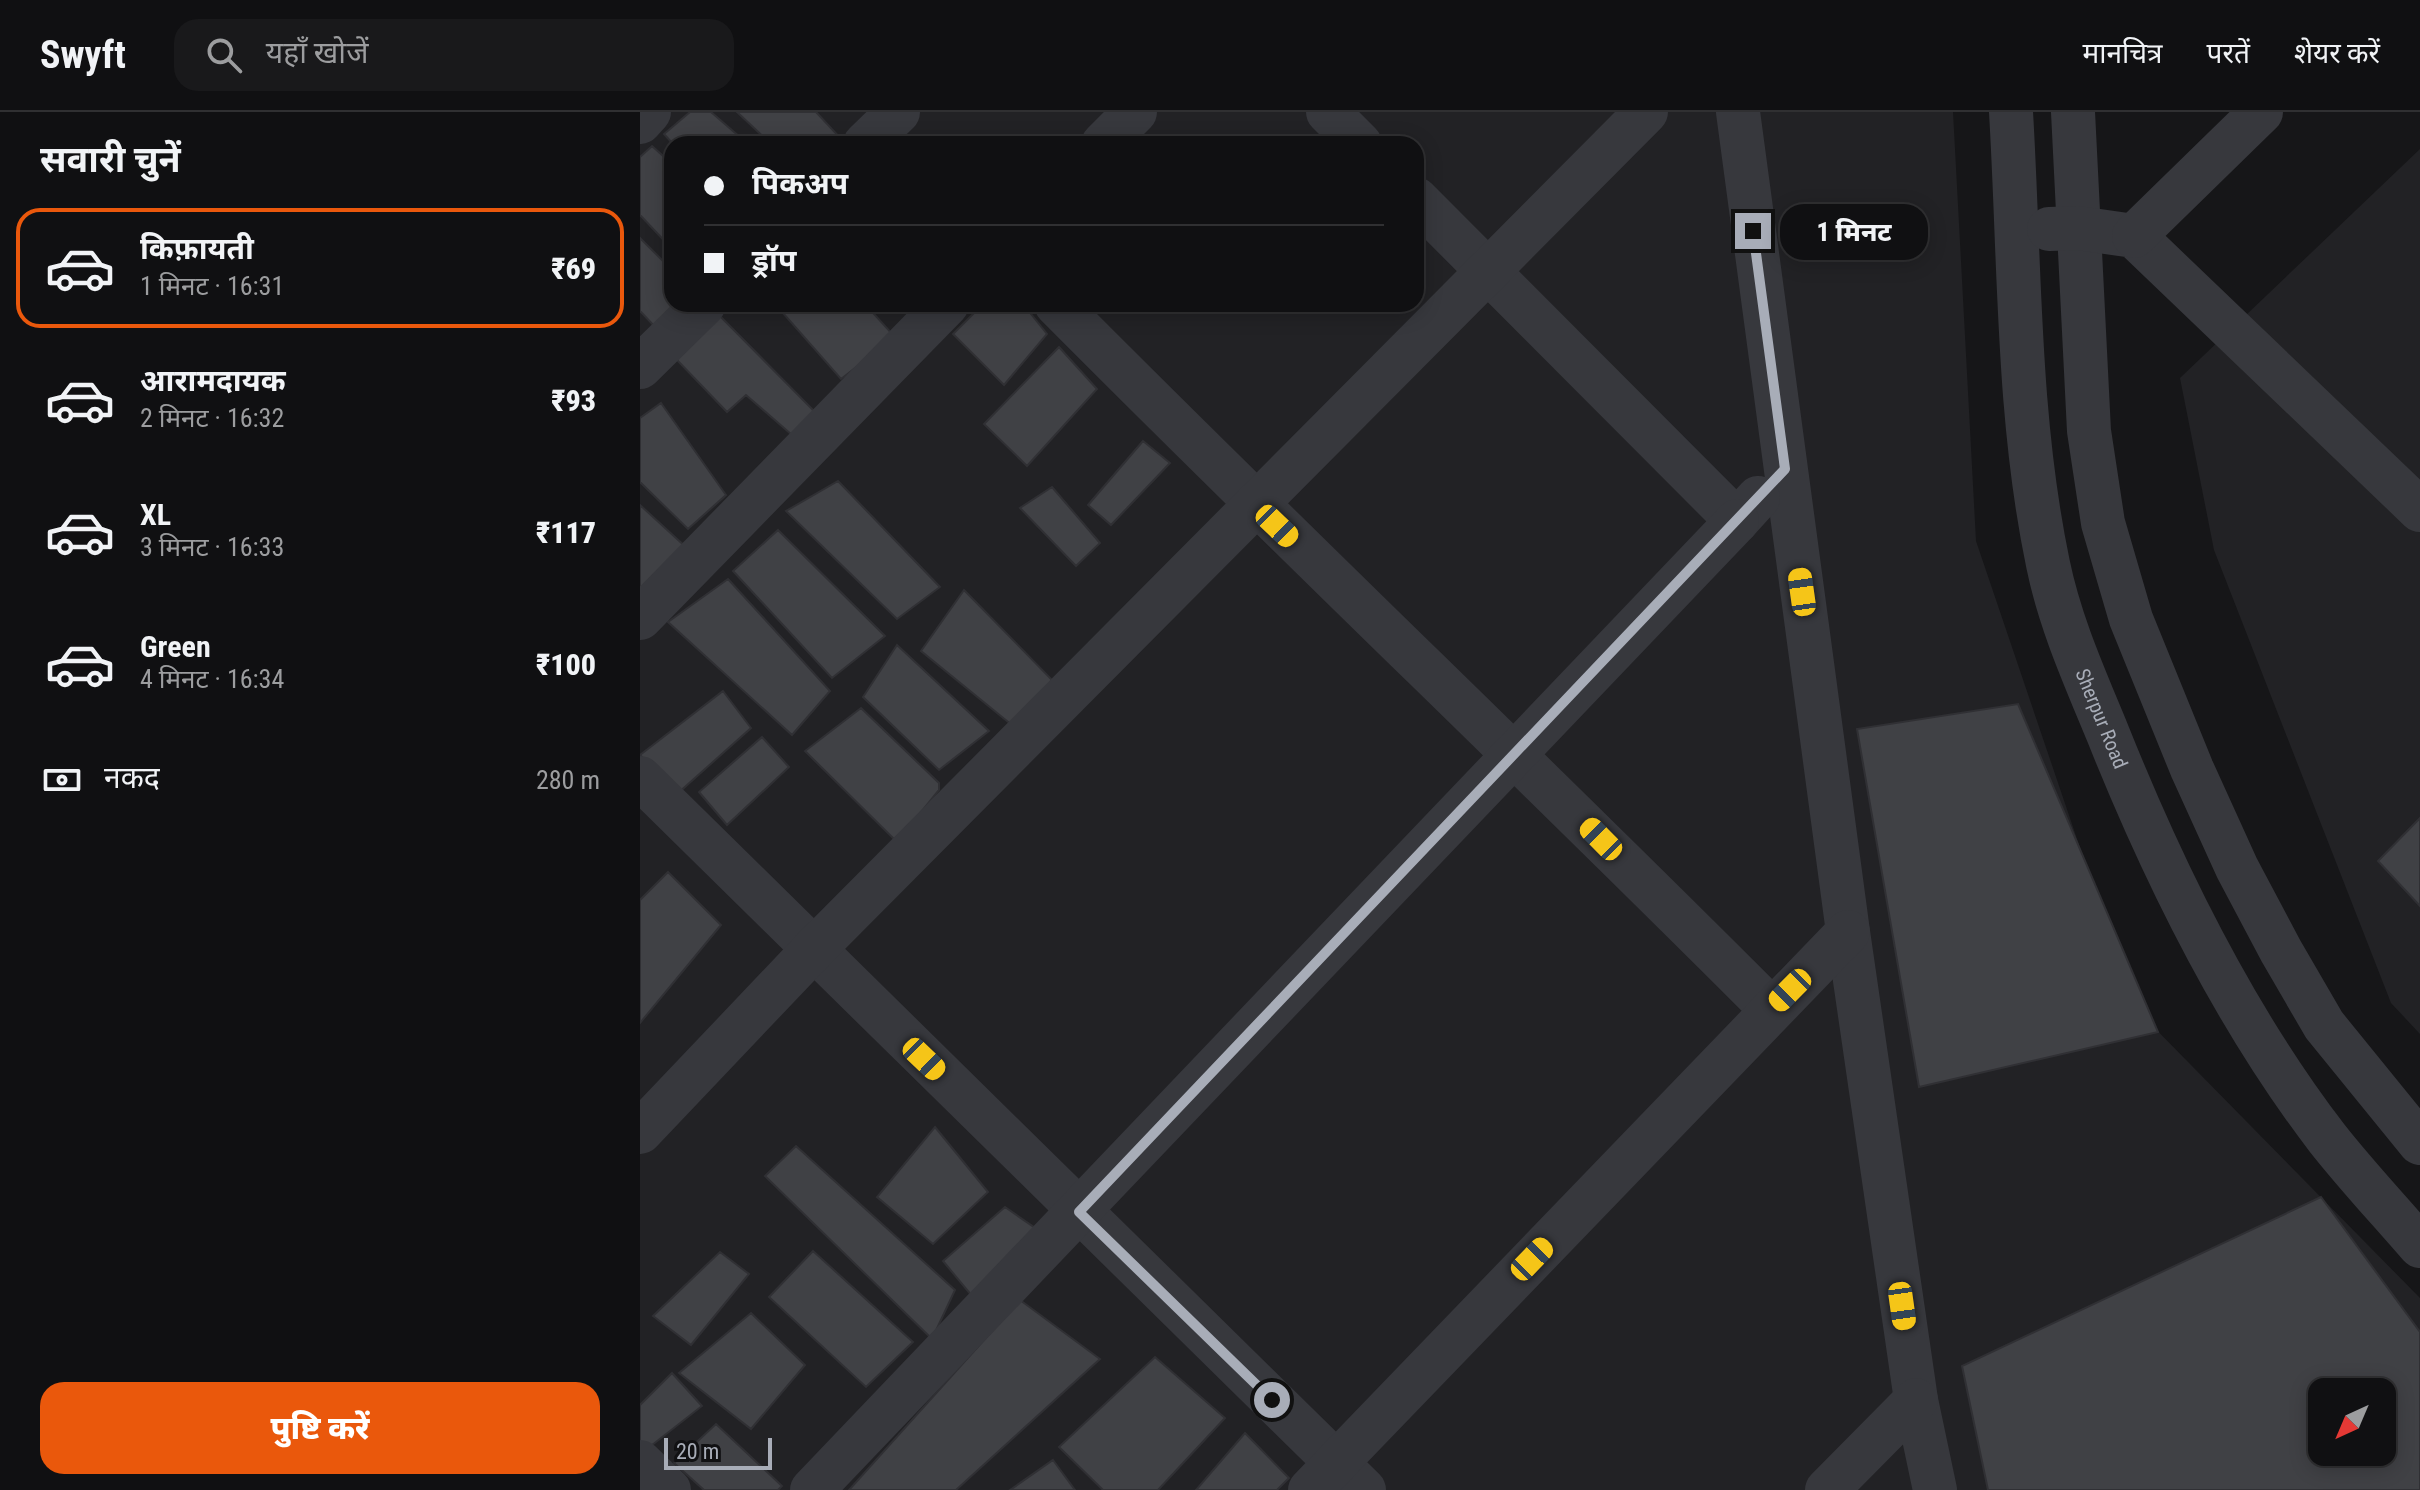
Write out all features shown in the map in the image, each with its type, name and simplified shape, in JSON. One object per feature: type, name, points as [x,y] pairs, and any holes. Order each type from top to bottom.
[{"type":"street","points":[[640,122],[649,112]]},
{"type":"street","points":[[873,136],[898,112]]},
{"type":"street","points":[[1111,136],[1135,112]]},
{"type":"street","points":[[1328,112],[1352,136]]},
{"type":"street","points":[[640,1132],[813,950],[1646,112]]},
{"type":"street","points":[[1738,112],[1848,932],[1916,1400],[1935,1490]]},
{"type":"street","name":"Sherpur Road","points":[[2011,112],[2028,430],[2048,565],[2064,626],[2122,771],[2196,927],[2255,1030],[2326,1137],[2420,1246]]},
{"type":"street","points":[[2073,112],[2089,431],[2103,523],[2131,619],[2237,868],[2281,951],[2324,1025],[2420,1143]]},
{"type":"street","points":[[2134,236],[2261,112]]},
{"type":"street","points":[[1424,207],[1737,521]]},
{"type":"street","points":[[2018,229],[2078,228],[2134,236],[2420,510]]},
{"type":"street","points":[[640,367],[696,312]]},
{"type":"street","points":[[640,618],[939,312]]},
{"type":"street","points":[[1064,312],[1256,505],[1516,754],[1771,1009]]},
{"type":"street","points":[[812,1490],[1785,469]]},
{"type":"street","points":[[640,778],[1079,1212],[1337,1481],[1771,1009],[1848,932]]},
{"type":"street","points":[[1827,1490],[1916,1400]]},
{"type":"street","points":[[640,1462],[669,1490]]},
{"type":"shaded area","points":[[640,112],[1953,112],[1976,541],[2134,1007],[2420,1298],[2420,1490],[640,1490]]},
{"type":"shaded area","points":[[2420,149],[2420,1034],[2391,1003],[2214,550],[2180,378]]},
{"type":"building","points":[[690,112],[711,112],[739,136],[666,136],[664,134]]},
{"type":"building","points":[[737,112],[816,112],[838,136],[762,136]]},
{"type":"building","points":[[652,146],[664,157],[664,240],[640,215],[640,157]]},
{"type":"building","points":[[640,238],[664,262],[664,312],[679,312],[657,329],[640,311]]},
{"type":"building","points":[[716,312],[816,413],[792,435],[746,395],[727,412],[676,359]]},
{"type":"building","points":[[782,312],[872,312],[895,337],[841,379]]},
{"type":"building","points":[[975,312],[1029,312],[1047,334],[1004,385],[953,334]]},
{"type":"building","points":[[1059,347],[1097,389],[1027,466],[984,424]]},
{"type":"building","points":[[661,403],[726,495],[688,529],[640,482],[640,418]]},
{"type":"building","points":[[1143,441],[1170,463],[1111,525],[1088,505]]},
{"type":"building","points":[[838,481],[940,587],[897,619],[786,511]]},
{"type":"building","points":[[1052,487],[1100,543],[1076,566],[1020,508]]},
{"type":"building","points":[[640,505],[688,549],[640,591]]},
{"type":"building","points":[[778,530],[885,636],[832,678],[733,571]]},
{"type":"building","points":[[728,579],[830,691],[792,735],[668,622]]},
{"type":"building","points":[[964,590],[1055,683],[1018,730],[921,651]]},
{"type":"building","points":[[897,645],[989,731],[939,770],[863,697]]},
{"type":"building","points":[[723,691],[751,728],[677,794],[640,755]]},
{"type":"building","points":[[2018,704],[2158,1032],[1919,1087],[1857,729]]},
{"type":"building","points":[[861,708],[939,783],[939,790],[897,842],[805,751]]},
{"type":"building","points":[[762,737],[789,767],[727,825],[699,792]]},
{"type":"building","points":[[2420,818],[2420,906],[2378,861]]},
{"type":"building","points":[[668,872],[721,925],[640,1023],[640,900]]},
{"type":"building","points":[[935,1127],[988,1192],[933,1244],[877,1197]]},
{"type":"building","points":[[796,1146],[955,1290],[932,1339],[765,1176]]},
{"type":"building","points":[[2321,1197],[2420,1332],[2420,1490],[1988,1490],[1962,1366]]},
{"type":"building","points":[[1005,1207],[1038,1230],[972,1296],[943,1261]]},
{"type":"building","points":[[813,1251],[913,1342],[866,1387],[769,1297]]},
{"type":"building","points":[[720,1252],[749,1274],[691,1345],[653,1316]]},
{"type":"building","points":[[1020,1300],[1100,1359],[956,1490],[849,1490]]},
{"type":"building","points":[[751,1313],[805,1365],[751,1429],[679,1373]]},
{"type":"building","points":[[1155,1357],[1225,1418],[1158,1490],[1103,1490],[1059,1447]]},
{"type":"building","points":[[672,1373],[702,1406],[647,1449],[640,1442],[640,1405]]},
{"type":"building","points":[[716,1424],[782,1486],[778,1490],[704,1490],[674,1463]]},
{"type":"building","points":[[1245,1433],[1289,1478],[1277,1490],[1196,1490]]},
{"type":"building","points":[[1053,1460],[1075,1490],[1010,1490]]},
{"type":"route","points":[[1272,1400],[1079,1212],[1785,469],[1753,231]]}]
